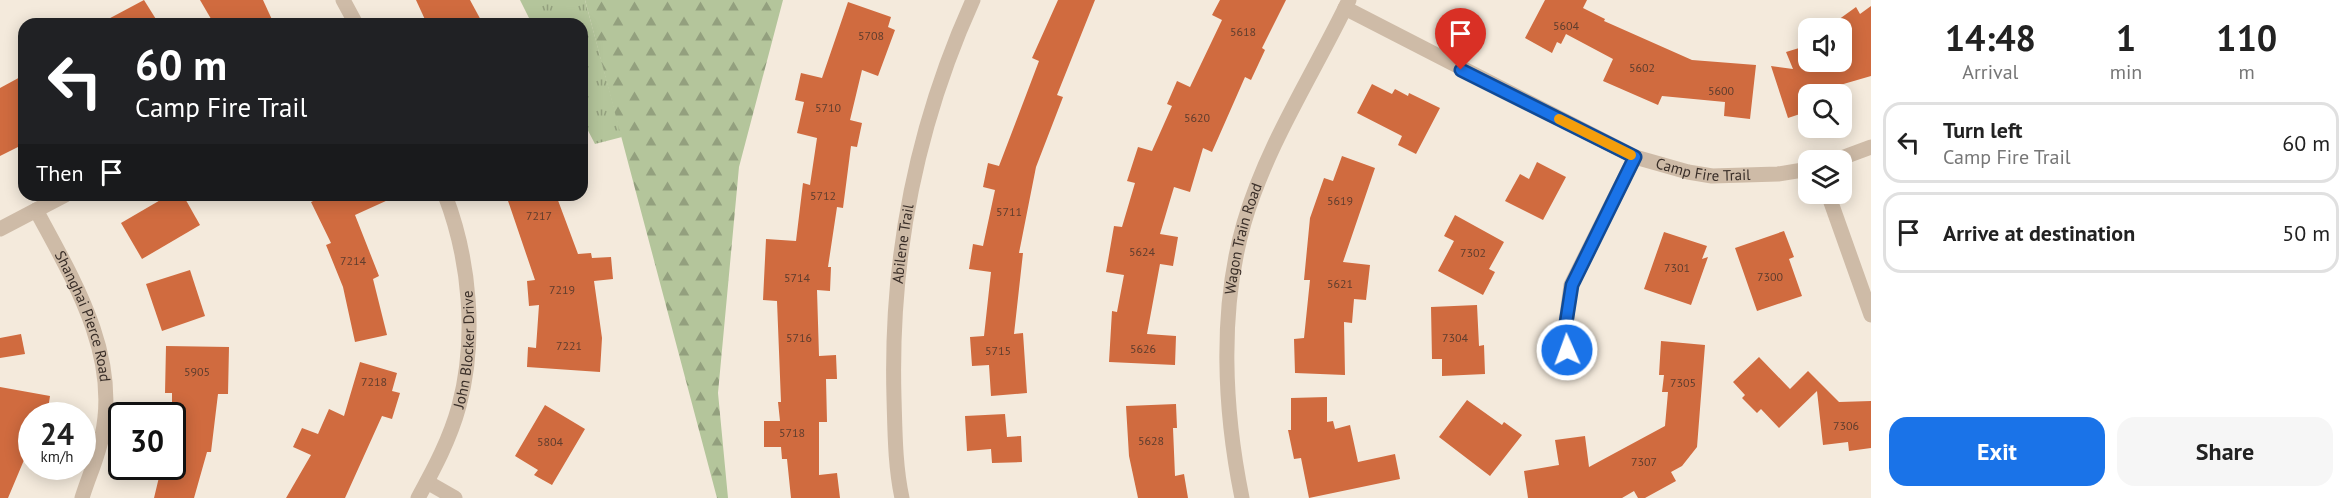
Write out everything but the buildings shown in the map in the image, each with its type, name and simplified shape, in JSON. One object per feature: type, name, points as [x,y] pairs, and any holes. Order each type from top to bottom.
[{"type":"street","points":[[343,0],[353,18]]},
{"type":"street","name":"Abilene Trail","points":[[902,498],[895,420],[893,352],[899,262],[913,176],[925,127],[942,73],[973,0]]},
{"type":"street","name":"Camp Fire Trail","points":[[1347,4],[1635,157],[1688,172],[1712,176],[1778,174],[1798,171]]},
{"type":"street","name":"Wagon Train Road","points":[[1242,498],[1232,452],[1227,376],[1230,298],[1244,223],[1274,146],[1347,4]]},
{"type":"street","points":[[1852,154],[1871,147]]},
{"type":"street","points":[[1567,350],[1566,323],[1572,285],[1635,157]]},
{"type":"street","points":[[0,229],[53,201]]},
{"type":"street","name":"John Blocker Drive","points":[[418,498],[453,426],[466,366],[468,298],[465,270],[447,201]]},
{"type":"street","points":[[1832,204],[1871,315]]},
{"type":"street","name":"Shanghai Pierce Road","points":[[36,210],[71,276],[98,338],[102,355],[105,411],[102,437],[82,498]]},
{"type":"street","points":[[427,482],[455,498]]},
{"type":"green space","points":[[520,0],[585,0],[622,137],[595,144],[588,131],[588,18],[529,18]]},
{"type":"green space","points":[[585,0],[783,0],[739,167],[718,393],[728,498],[717,498]]},
{"type":"slow traffic","points":[[1559,119],[1631,155]]},
{"type":"route","points":[[1461,70],[1635,157],[1572,285],[1566,323],[1567,350]]}]
